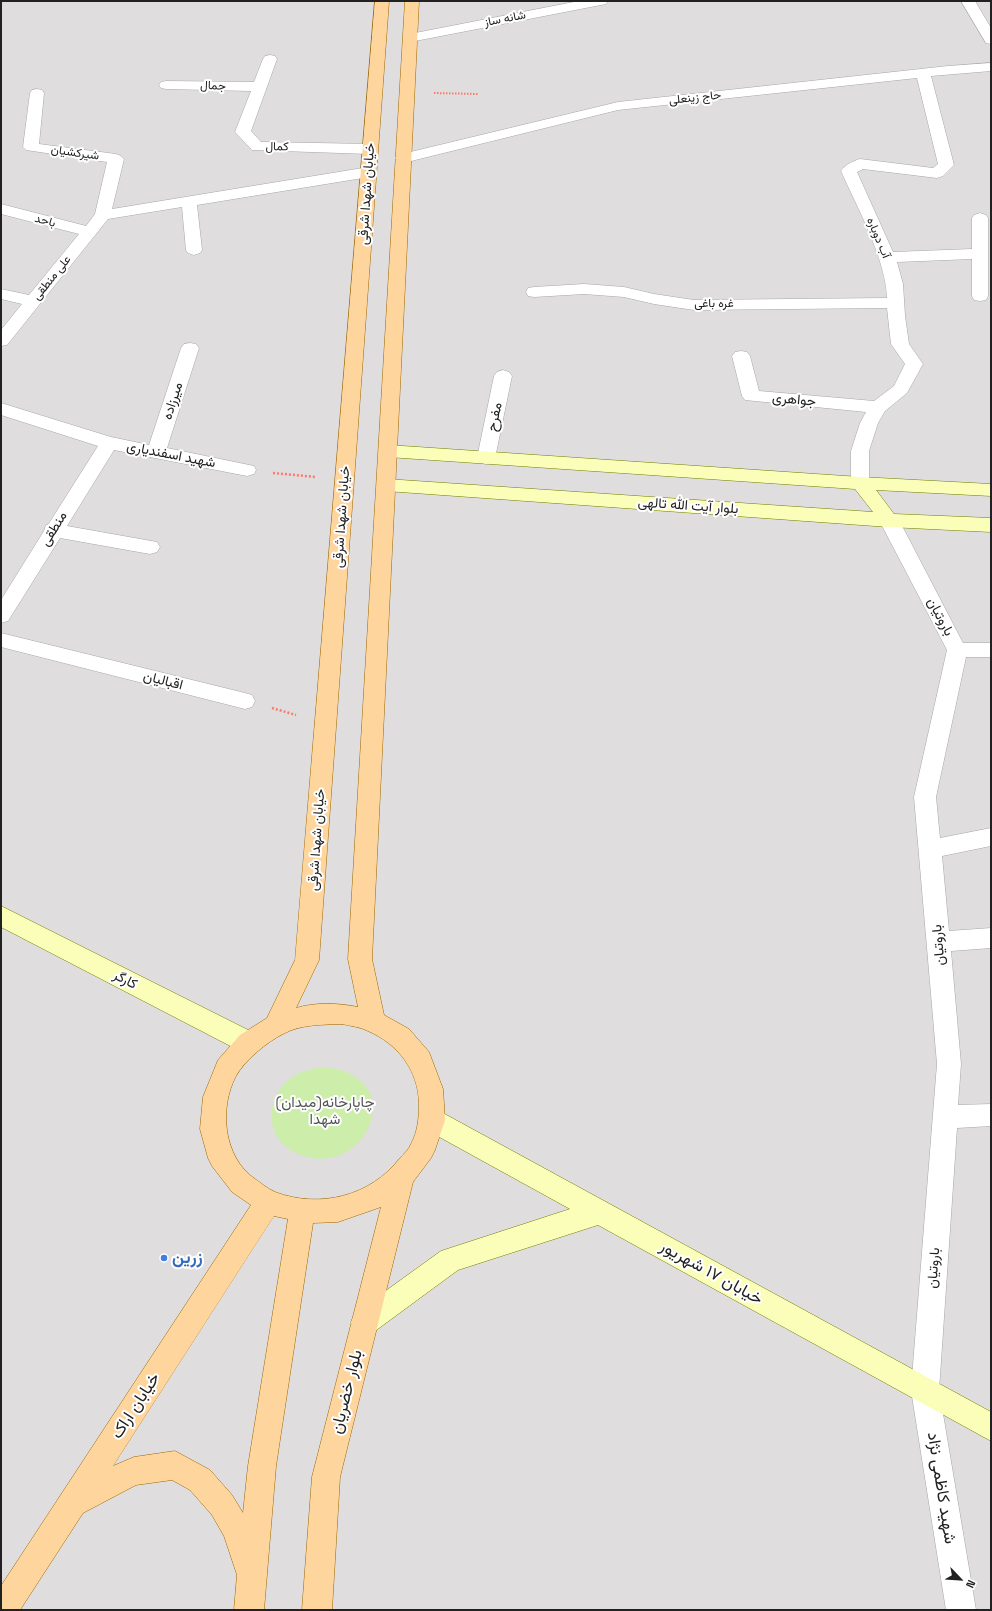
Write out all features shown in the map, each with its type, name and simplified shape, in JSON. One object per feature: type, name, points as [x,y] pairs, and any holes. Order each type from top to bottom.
[{"type":"main road","name":"خیابان شهدا شرقی","points":[[276,1025],[307,960],[382,1]]},
{"type":"main road","points":[[373,1021],[360,959],[412,1]]},
{"type":"main road","points":[[388,451],[860,483],[991,490]]},
{"type":"main road","points":[[860,483],[889,520]]},
{"type":"main road","name":"بلوار آیت الله تالهی","points":[[386,485],[889,520],[991,525]]},
{"type":"main road","name":"کارگر","points":[[1,916],[248,1043]]},
{"type":"main road","points":[[342,1014],[373,1021],[400,1037],[420,1060],[431,1089],[432,1120],[422,1150],[401,1177],[372,1198],[338,1210],[302,1211],[268,1202],[241,1184],[221,1158],[213,1129],[215,1097],[227,1068],[248,1043],[276,1025],[308,1015],[342,1014]]},
{"type":"main road","name":"خیابان ۱۷ شهریور","points":[[432,1120],[991,1427]]},
{"type":"main road","name":"بلوار خضریان","points":[[317,1610],[326,1477],[401,1177]]},
{"type":"main road","name":"خیابان اراک","points":[[3,1610],[268,1202]]},
{"type":"main road","points":[[249,1610],[262,1466],[302,1211]]},
{"type":"main road","points":[[365,1322],[450,1260],[601,1212]]},
{"type":"main road","points":[[72,1503],[108,1483],[134,1471],[174,1465],[200,1480],[222,1505],[236,1529],[252,1576]]},
{"type":"street","name":"شانه ساز","points":[[410,38],[506,13],[600,1]]},
{"type":"street","points":[[968,1],[991,40]]},
{"type":"street","name":"کمال","points":[[270,59],[243,132],[257,146],[370,149]]},
{"type":"street","name":"حاج زینعلی","points":[[403,158],[618,106],[991,67]]},
{"type":"street","name":"آب دوباره","points":[[860,483],[860,451],[869,423],[878,407],[901,389],[914,364],[900,344],[895,284],[887,257],[849,171],[860,164],[937,173],[946,165],[923,73]]},
{"type":"street","name":"جمال","points":[[166,85],[259,87]]},
{"type":"street","name":"شیرکشیان","points":[[38,93],[31,147],[116,159],[103,215]]},
{"type":"street","points":[[103,215],[369,172]]},
{"type":"street","points":[[189,202],[194,250]]},
{"type":"street","name":"باحد","points":[[1,209],[90,232]]},
{"type":"street","name":"علی منطقی","points":[[1,341],[103,215]]},
{"type":"street","points":[[980,218],[980,296]]},
{"type":"street","points":[[887,257],[980,254]]},
{"type":"street","name":"غره باغی","points":[[534,292],[584,289],[624,292],[654,299],[694,305],[809,303],[896,304]]},
{"type":"street","points":[[1,294],[34,301]]},
{"type":"street","name":"میرزاده","points":[[156,453],[190,348]]},
{"type":"street","name":"جواهری","points":[[741,356],[751,396],[878,407]]},
{"type":"street","name":"مفرح","points":[[486,458],[503,376]]},
{"type":"street","name":"شهید اسفندیاری","points":[[1,409],[108,443],[247,470]]},
{"type":"street","name":"منطقی","points":[[1,616],[108,443]]},
{"type":"street","name":"باروتیان","points":[[889,520],[957,650],[925,797],[949,1064],[925,1390]]},
{"type":"street","points":[[53,530],[150,547]]},
{"type":"street","name":"اقبالیان","points":[[1,640],[245,702]]},
{"type":"street","points":[[957,650],[991,650]]},
{"type":"street","points":[[930,849],[991,836]]},
{"type":"street","points":[[938,942],[991,938]]},
{"type":"street","points":[[945,1117],[991,1115]]},
{"type":"street","name":"شهید کاظمی نژاد","points":[[925,1390],[961,1610]]},
{"type":"path","points":[[407,93],[478,94]]},
{"type":"path","points":[[247,470],[345,479]]},
{"type":"path","points":[[245,702],[326,722]]},
{"type":"shaded area","points":[[1,1],[991,1],[991,1610],[1,1610]]},
{"type":"green space","points":[[322,1067],[349,1073],[365,1086],[372,1102],[371,1120],[363,1137],[349,1151],[330,1158],[307,1157],[296,1153],[284,1145],[276,1134],[272,1117],[274,1100],[284,1084],[298,1074]]},
{"type":"place","name":"زرین","points":[[164,1258]]},
{"type":"district","name":"(چاپارخانه(میدان شهدا","points":[[325,1112]]}]
